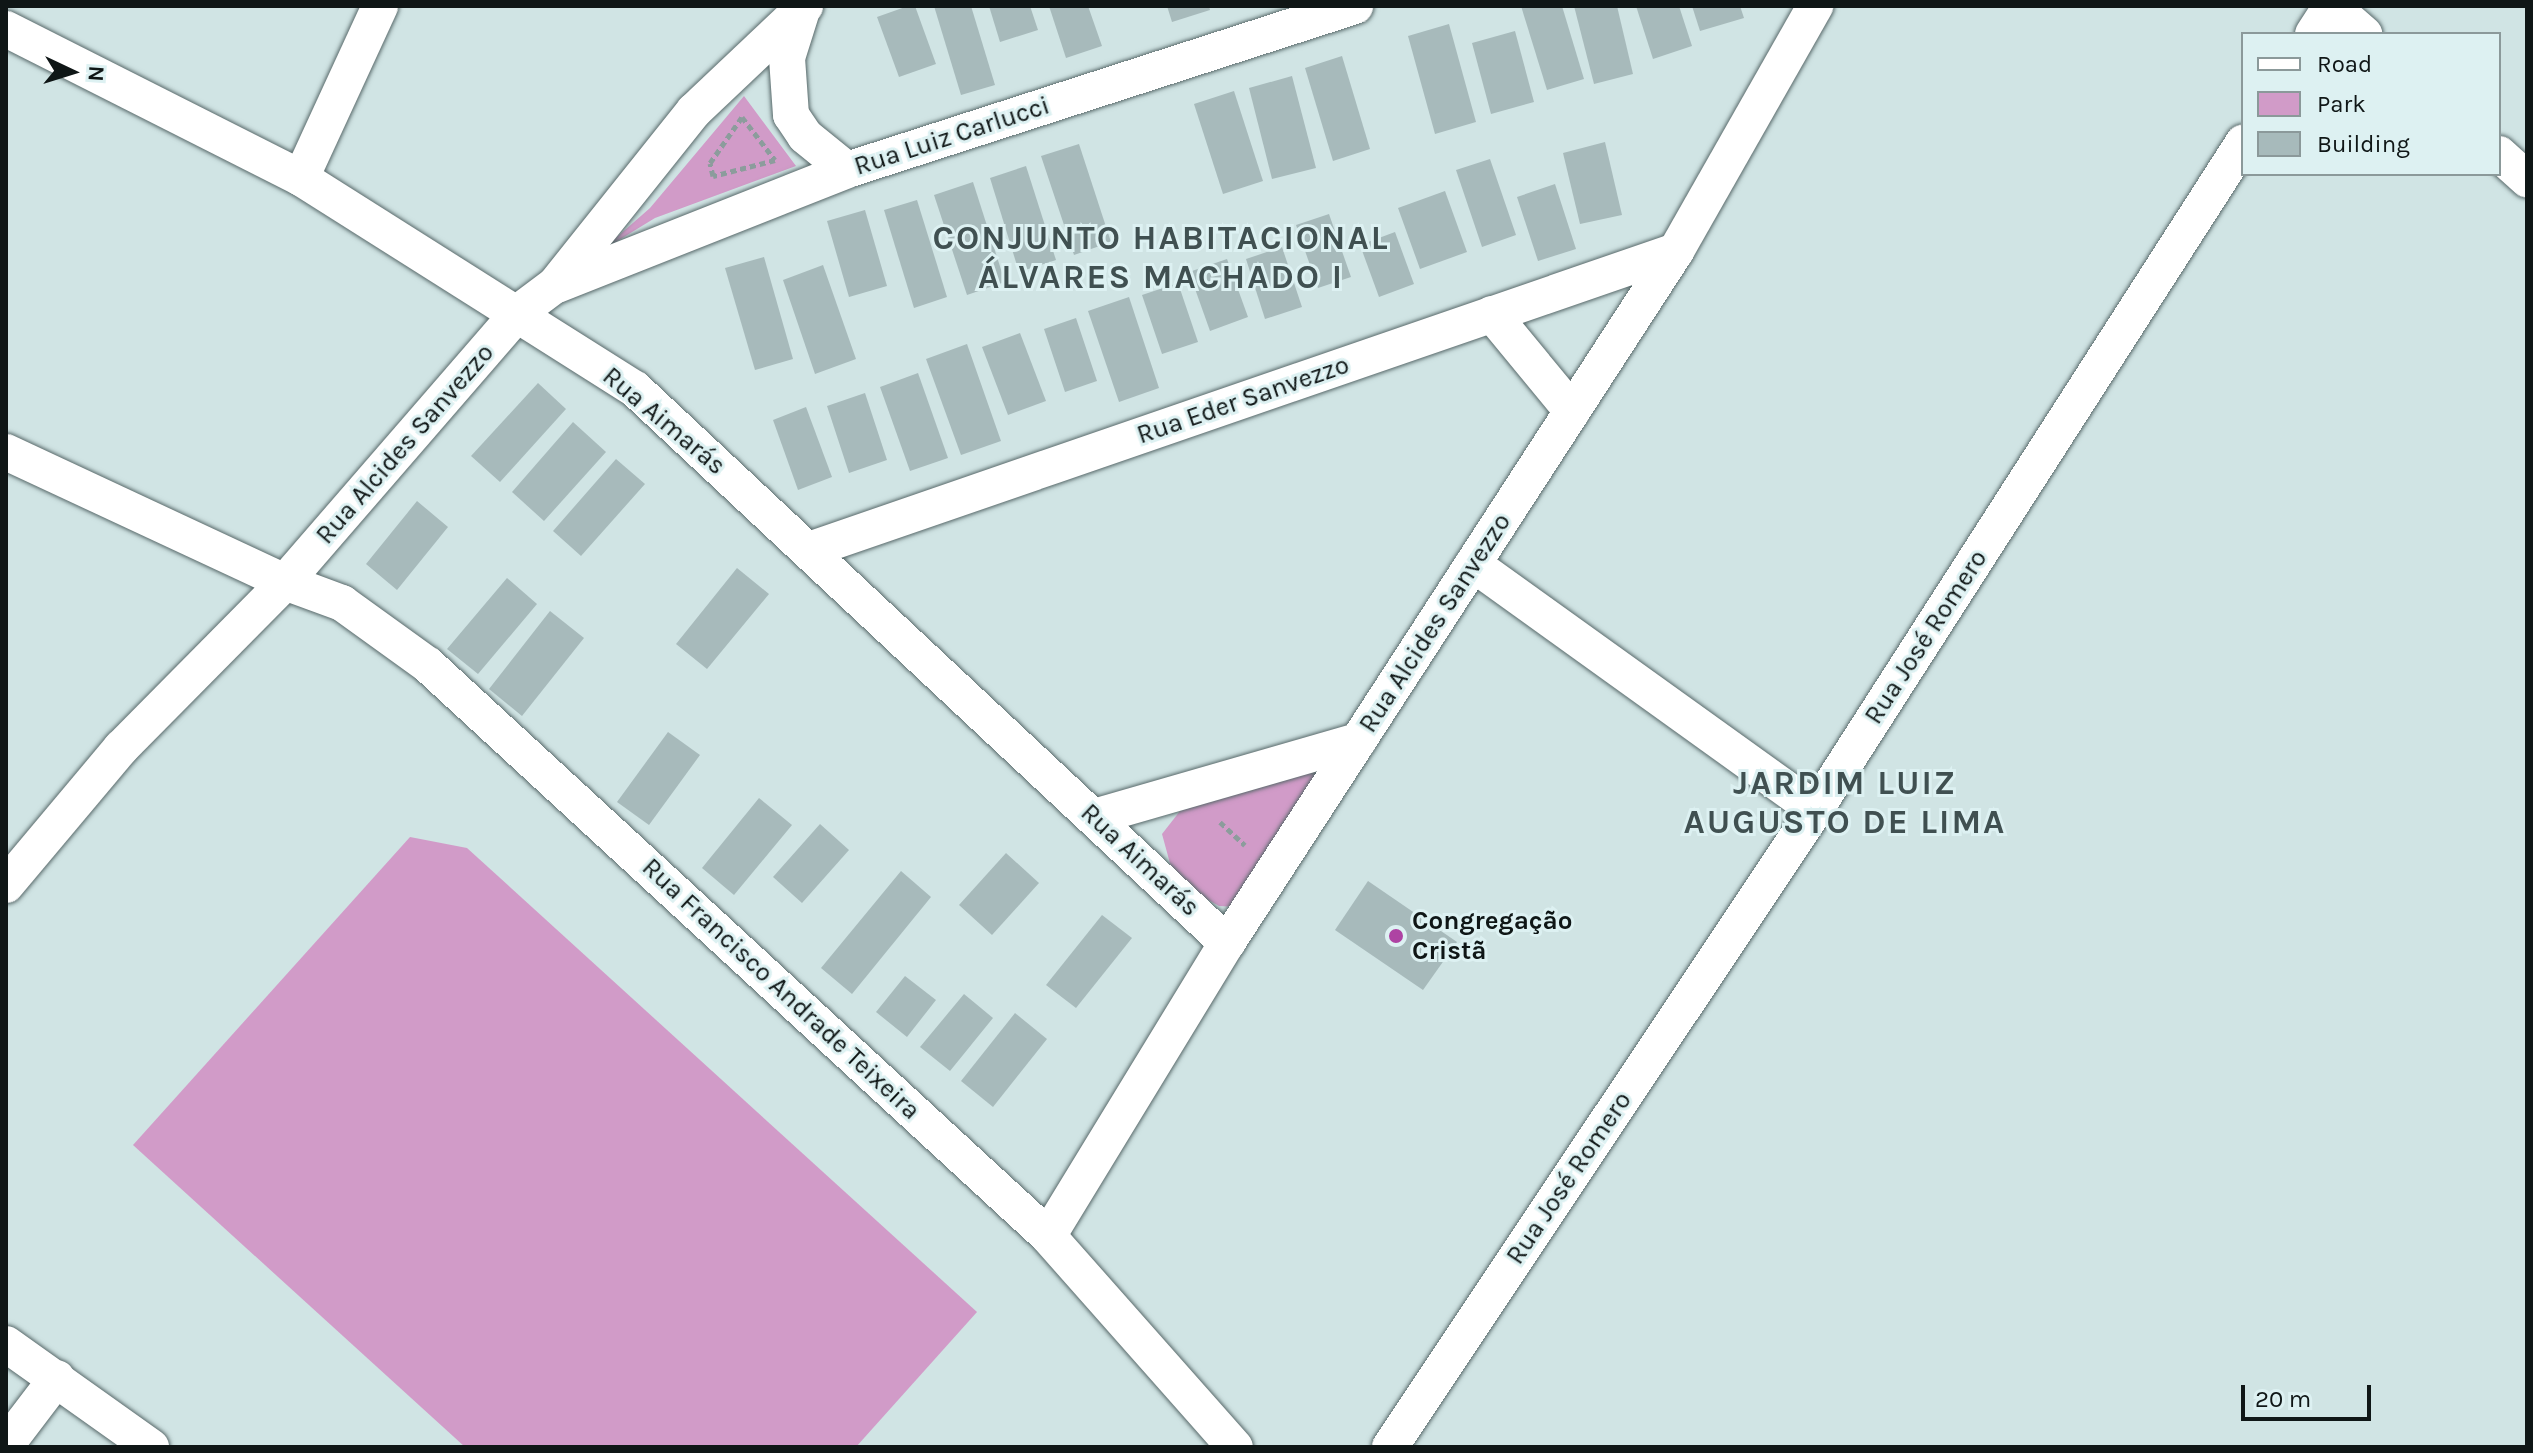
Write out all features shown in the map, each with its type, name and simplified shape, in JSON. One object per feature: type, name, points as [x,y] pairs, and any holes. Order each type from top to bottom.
[{"type":"street","points":[[301,178],[380,6]]},
{"type":"street","name":"Rua Luiz Carlucci","points":[[555,285],[847,170],[1355,6]]},
{"type":"street","name":"Rua Alcides Sanvezzo","points":[[1048,1236],[1227,943],[1676,251],[1815,6]]},
{"type":"street","points":[[2314,32],[2331,6],[2362,32]]},
{"type":"street","points":[[804,7],[787,58],[791,115],[805,136],[847,170]]},
{"type":"street","name":"Rua Alcides Sanvezzo","points":[[6,885],[121,748],[285,582],[519,312],[555,285],[694,111],[804,7]]},
{"type":"street","name":"Rua Aimarás","points":[[6,29],[301,178],[519,312],[635,389],[1227,943]]},
{"type":"street","name":"Rua José Romero","points":[[1390,1447],[1815,810],[2241,146]]},
{"type":"street","points":[[2501,156],[2527,179]]},
{"type":"street","name":"Rua Eder Sanvezzo","points":[[809,550],[1676,251]]},
{"type":"street","points":[[1492,314],[1572,411]]},
{"type":"street","name":"Rua Francisco Andrade Teixeira","points":[[6,452],[285,582],[342,603],[428,665],[1048,1236],[1235,1447]]},
{"type":"street","points":[[1473,564],[1815,810]]},
{"type":"street","points":[[1094,817],[1358,741]]},
{"type":"street","points":[[6,1344],[151,1447]]},
{"type":"street","points":[[6,1445],[57,1378]]},
{"type":"path","points":[[742,117],[775,160],[713,176],[710,163],[742,117]]},
{"type":"path","points":[[1187,791],[1273,871]]},
{"type":"green space","points":[[744,96],[796,166],[655,218],[601,251],[650,208]]},
{"type":"green space","points":[[1305,771],[1316,771],[1317,777],[1236,907],[1219,906],[1196,893],[1171,867],[1162,834],[1180,811]]},
{"type":"green space","points":[[410,837],[467,848],[977,1312],[856,1447],[465,1447],[133,1145]]},
{"type":"building","points":[[915,6],[936,64],[899,77],[877,17]]},
{"type":"building","points":[[934,6],[971,6],[995,85],[961,95]]},
{"type":"building","points":[[989,6],[1030,6],[1038,30],[1000,42]]},
{"type":"building","points":[[1049,6],[1088,6],[1102,46],[1066,58]]},
{"type":"building","points":[[1167,6],[1209,6],[1210,10],[1172,22]]},
{"type":"building","points":[[1521,6],[1562,6],[1584,79],[1547,90]]},
{"type":"building","points":[[1574,6],[1617,6],[1633,74],[1594,84]]},
{"type":"building","points":[[1636,6],[1679,6],[1692,46],[1653,59]]},
{"type":"building","points":[[1692,6],[1740,6],[1744,18],[1700,31]]},
{"type":"building","points":[[1449,24],[1476,122],[1435,134],[1408,36]]},
{"type":"building","points":[[1515,31],[1534,102],[1491,114],[1472,43]]},
{"type":"building","points":[[1342,56],[1370,149],[1333,161],[1305,68]]},
{"type":"building","points":[[1292,76],[1316,168],[1272,179],[1249,88]]},
{"type":"building","points":[[1234,91],[1263,181],[1223,194],[1194,104]]},
{"type":"building","points":[[1605,142],[1622,215],[1580,224],[1563,153]]},
{"type":"building","points":[[1079,144],[1111,242],[1074,255],[1041,156]]},
{"type":"building","points":[[1490,159],[1516,235],[1482,247],[1456,170]]},
{"type":"building","points":[[1026,166],[1056,260],[1019,272],[990,178]]},
{"type":"building","points":[[973,182],[1005,282],[967,295],[934,195]]},
{"type":"building","points":[[1555,184],[1576,249],[1538,261],[1517,197]]},
{"type":"building","points":[[1445,191],[1467,252],[1420,269],[1398,208]]},
{"type":"building","points":[[917,200],[947,297],[914,308],[884,210]]},
{"type":"building","points":[[865,210],[887,286],[849,297],[827,221]]},
{"type":"building","points":[[1329,214],[1351,277],[1318,288],[1296,225]]},
{"type":"building","points":[[1395,232],[1414,284],[1379,297],[1360,245]]},
{"type":"building","points":[[1282,247],[1302,307],[1265,319],[1246,259]]},
{"type":"building","points":[[764,257],[793,359],[755,370],[725,268]]},
{"type":"building","points":[[1227,259],[1248,317],[1210,331],[1189,272]]},
{"type":"building","points":[[823,265],[856,359],[815,374],[783,280]]},
{"type":"building","points":[[1178,283],[1198,342],[1162,354],[1142,295]]},
{"type":"building","points":[[1129,297],[1159,388],[1119,402],[1088,311]]},
{"type":"building","points":[[1076,318],[1097,381],[1065,392],[1044,329]]},
{"type":"building","points":[[1020,333],[1046,401],[1008,415],[982,347]]},
{"type":"building","points":[[967,344],[1001,441],[961,455],[926,359]]},
{"type":"building","points":[[918,373],[948,458],[910,471],[880,387]]},
{"type":"building","points":[[538,383],[566,409],[500,482],[471,456]]},
{"type":"building","points":[[865,393],[887,460],[849,473],[827,406]]},
{"type":"building","points":[[806,407],[832,477],[798,490],[773,420]]},
{"type":"building","points":[[573,422],[606,452],[544,521],[512,492]]},
{"type":"building","points":[[616,459],[645,484],[581,556],[553,531]]},
{"type":"building","points":[[417,501],[448,527],[397,590],[366,564]]},
{"type":"building","points":[[737,568],[769,594],[707,669],[676,644]]},
{"type":"building","points":[[507,578],[537,604],[478,674],[447,649]]},
{"type":"building","points":[[550,611],[584,638],[522,716],[489,689]]},
{"type":"building","points":[[668,732],[700,755],[649,825],[617,802]]},
{"type":"building","points":[[759,798],[792,825],[734,895],[702,868]]},
{"type":"building","points":[[820,824],[849,850],[802,903],[773,877]]},
{"type":"building","points":[[1006,853],[1039,883],[992,935],[959,905]]},
{"type":"building","points":[[901,871],[931,897],[852,994],[821,968]]},
{"type":"building","name":"Congregação Cristã","points":[[1368,881],[1457,942],[1423,990],[1335,930]]},
{"type":"building","points":[[1102,915],[1132,938],[1076,1008],[1046,985]]},
{"type":"building","points":[[905,976],[936,1000],[907,1037],[876,1012]]},
{"type":"building","points":[[964,994],[993,1018],[950,1071],[920,1047]]},
{"type":"building","points":[[1015,1013],[1047,1039],[993,1107],[961,1081]]},
{"type":"place","name":"Congregação Cristã","points":[[1396,936]]},
{"type":"district","name":"CONJUNTO HABITACIONAL ÁLVARES MACHADO I","points":[[1161,258]]},
{"type":"district","name":"JARDIM LUIZ AUGUSTO DE LIMA","points":[[1845,802]]}]
